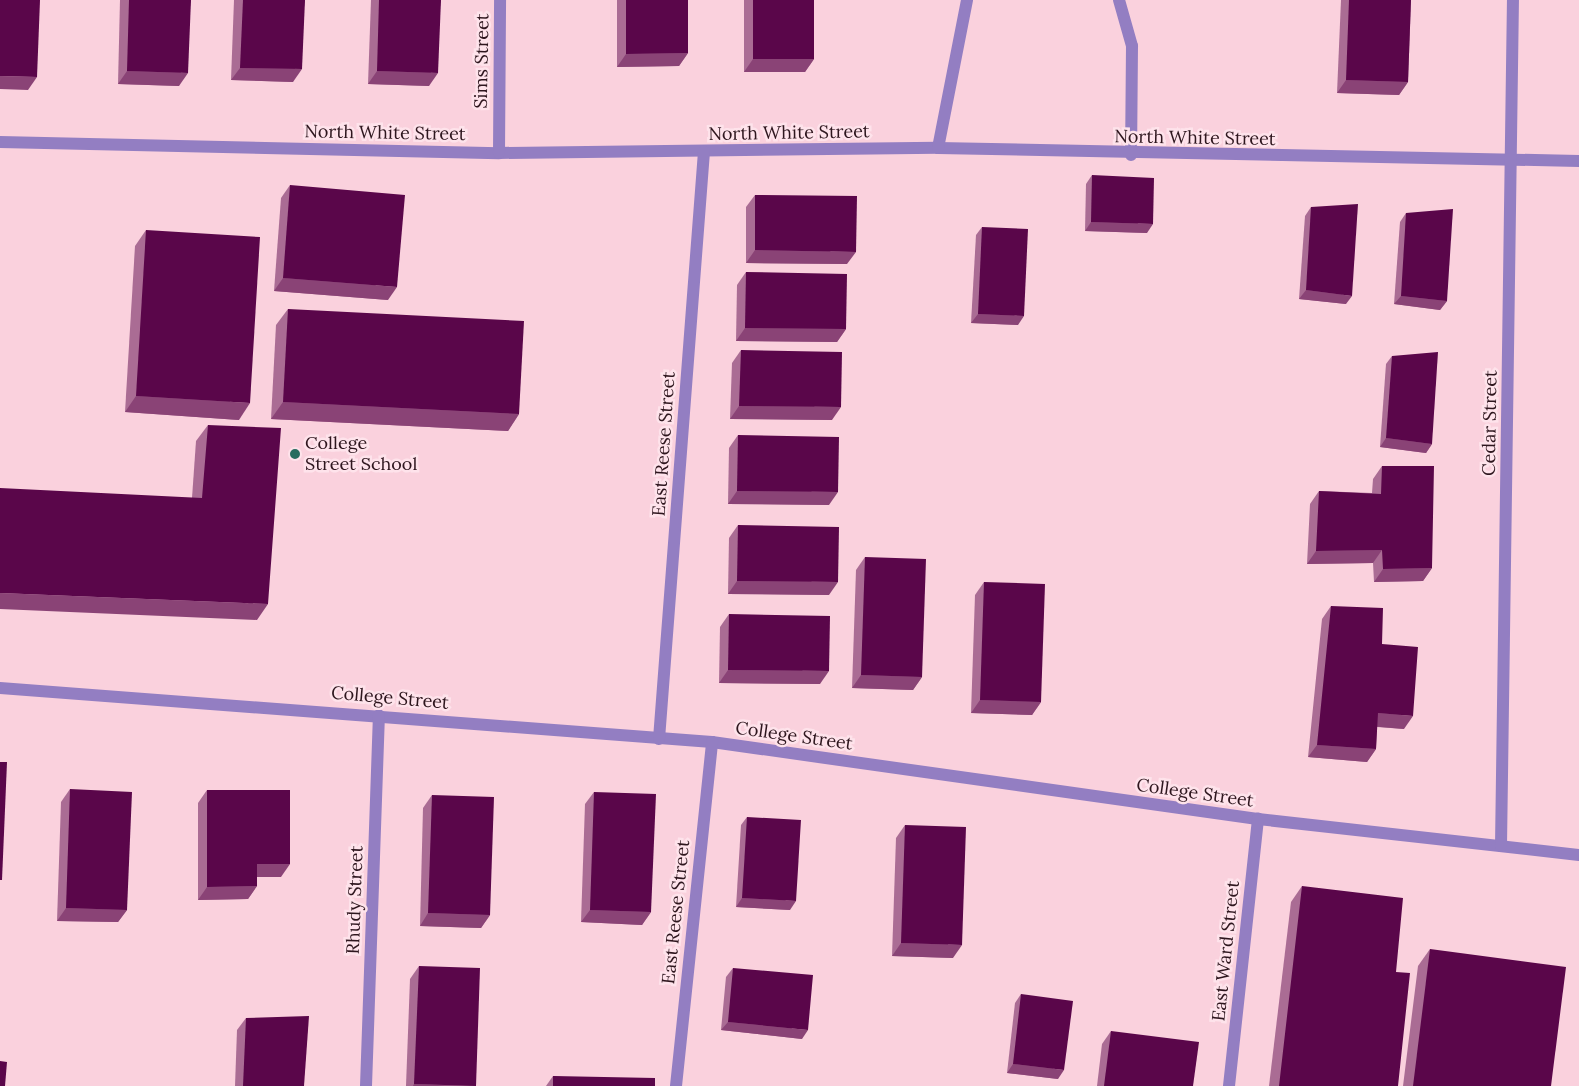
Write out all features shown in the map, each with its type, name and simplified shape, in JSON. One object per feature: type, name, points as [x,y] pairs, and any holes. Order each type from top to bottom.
[{"type":"street","name":"Sims Street","points":[[498,153],[500,0]]},
{"type":"street","points":[[938,148],[967,0]]},
{"type":"street","points":[[1119,0],[1132,46],[1131,155]]},
{"type":"street","name":"Cedar Street","points":[[1501,846],[1513,0]]},
{"type":"street","name":"North White Street","points":[[0,142],[498,153],[938,148],[1131,155],[1579,161]]},
{"type":"street","name":"East Reese Street","points":[[659,739],[704,152]]},
{"type":"street","name":"College Street","points":[[0,688],[379,714],[712,742],[1258,819],[1579,855]]},
{"type":"street","name":"Rhudy Street","points":[[366,1086],[379,714]]},
{"type":"street","name":"East Reese Street","points":[[676,1086],[712,742]]},
{"type":"street","name":"East Ward Street","points":[[1229,1086],[1258,819]]},
{"type":"building","points":[[0,0],[40,0],[37,77],[0,76]]},
{"type":"building","points":[[129,0],[191,0],[188,73],[127,71]]},
{"type":"building","points":[[243,0],[305,0],[302,69],[240,68]]},
{"type":"building","points":[[379,0],[441,0],[438,73],[377,71]]},
{"type":"building","points":[[626,0],[688,0],[688,53],[626,54]]},
{"type":"building","points":[[753,0],[814,0],[814,59],[753,59]]},
{"type":"building","points":[[1349,0],[1411,0],[1408,82],[1346,80]]},
{"type":"building","points":[[1092,175],[1154,178],[1153,224],[1091,222]]},
{"type":"building","points":[[290,185],[405,195],[397,287],[283,278]]},
{"type":"building","points":[[755,195],[857,196],[856,252],[755,250]]},
{"type":"building","points":[[1358,204],[1352,296],[1306,290],[1311,207]]},
{"type":"building","points":[[1453,209],[1447,301],[1401,296],[1406,213]]},
{"type":"building","points":[[982,227],[1028,229],[1024,316],[978,314]]},
{"type":"building","points":[[146,230],[260,237],[250,403],[136,396]]},
{"type":"building","points":[[746,272],[847,274],[846,329],[745,328]]},
{"type":"building","points":[[288,309],[524,321],[519,414],[283,402]]},
{"type":"building","points":[[741,350],[842,352],[841,407],[739,406]]},
{"type":"building","points":[[1438,352],[1432,444],[1386,438],[1392,356]]},
{"type":"building","points":[[208,425],[281,428],[268,604],[0,593],[0,488],[202,498]]},
{"type":"building","points":[[738,435],[839,437],[838,492],[737,491]]},
{"type":"building","points":[[1382,466],[1434,466],[1432,568],[1383,569],[1382,550],[1316,551],[1319,491],[1381,494]]},
{"type":"building","points":[[738,525],[839,527],[838,582],[737,581]]},
{"type":"building","points":[[865,557],[926,559],[922,677],[861,675]]},
{"type":"building","points":[[984,582],[1045,584],[1041,702],[980,700]]},
{"type":"building","points":[[1331,606],[1383,608],[1382,644],[1418,647],[1413,716],[1378,713],[1376,749],[1317,745]]},
{"type":"building","points":[[729,614],[830,616],[829,671],[728,670]]},
{"type":"building","points":[[0,762],[7,762],[2,880],[0,880]]},
{"type":"building","points":[[70,789],[132,792],[127,910],[66,908]]},
{"type":"building","points":[[207,790],[290,790],[290,864],[257,864],[257,886],[207,887]]},
{"type":"building","points":[[594,792],[656,794],[651,912],[590,910]]},
{"type":"building","points":[[432,795],[494,797],[490,915],[428,913]]},
{"type":"building","points":[[747,817],[801,820],[796,901],[742,898]]},
{"type":"building","points":[[905,825],[966,827],[962,945],[901,943]]},
{"type":"building","points":[[1302,886],[1403,898],[1396,972],[1410,973],[1398,1086],[1279,1086]]},
{"type":"building","points":[[1430,949],[1566,967],[1551,1086],[1413,1086]]},
{"type":"building","points":[[419,966],[480,968],[476,1086],[414,1084]]},
{"type":"building","points":[[733,968],[813,975],[808,1030],[728,1022]]},
{"type":"building","points":[[1021,994],[1073,1001],[1064,1070],[1013,1064]]},
{"type":"building","points":[[309,1016],[304,1086],[243,1086],[246,1018]]},
{"type":"building","points":[[1111,1031],[1199,1042],[1193,1086],[1104,1086]]},
{"type":"building","points":[[0,1061],[7,1062],[5,1086],[0,1086]]},
{"type":"building","points":[[553,1076],[655,1078],[655,1086],[553,1086]]},
{"type":"place","name":"College Street School","points":[[295,454]]}]
